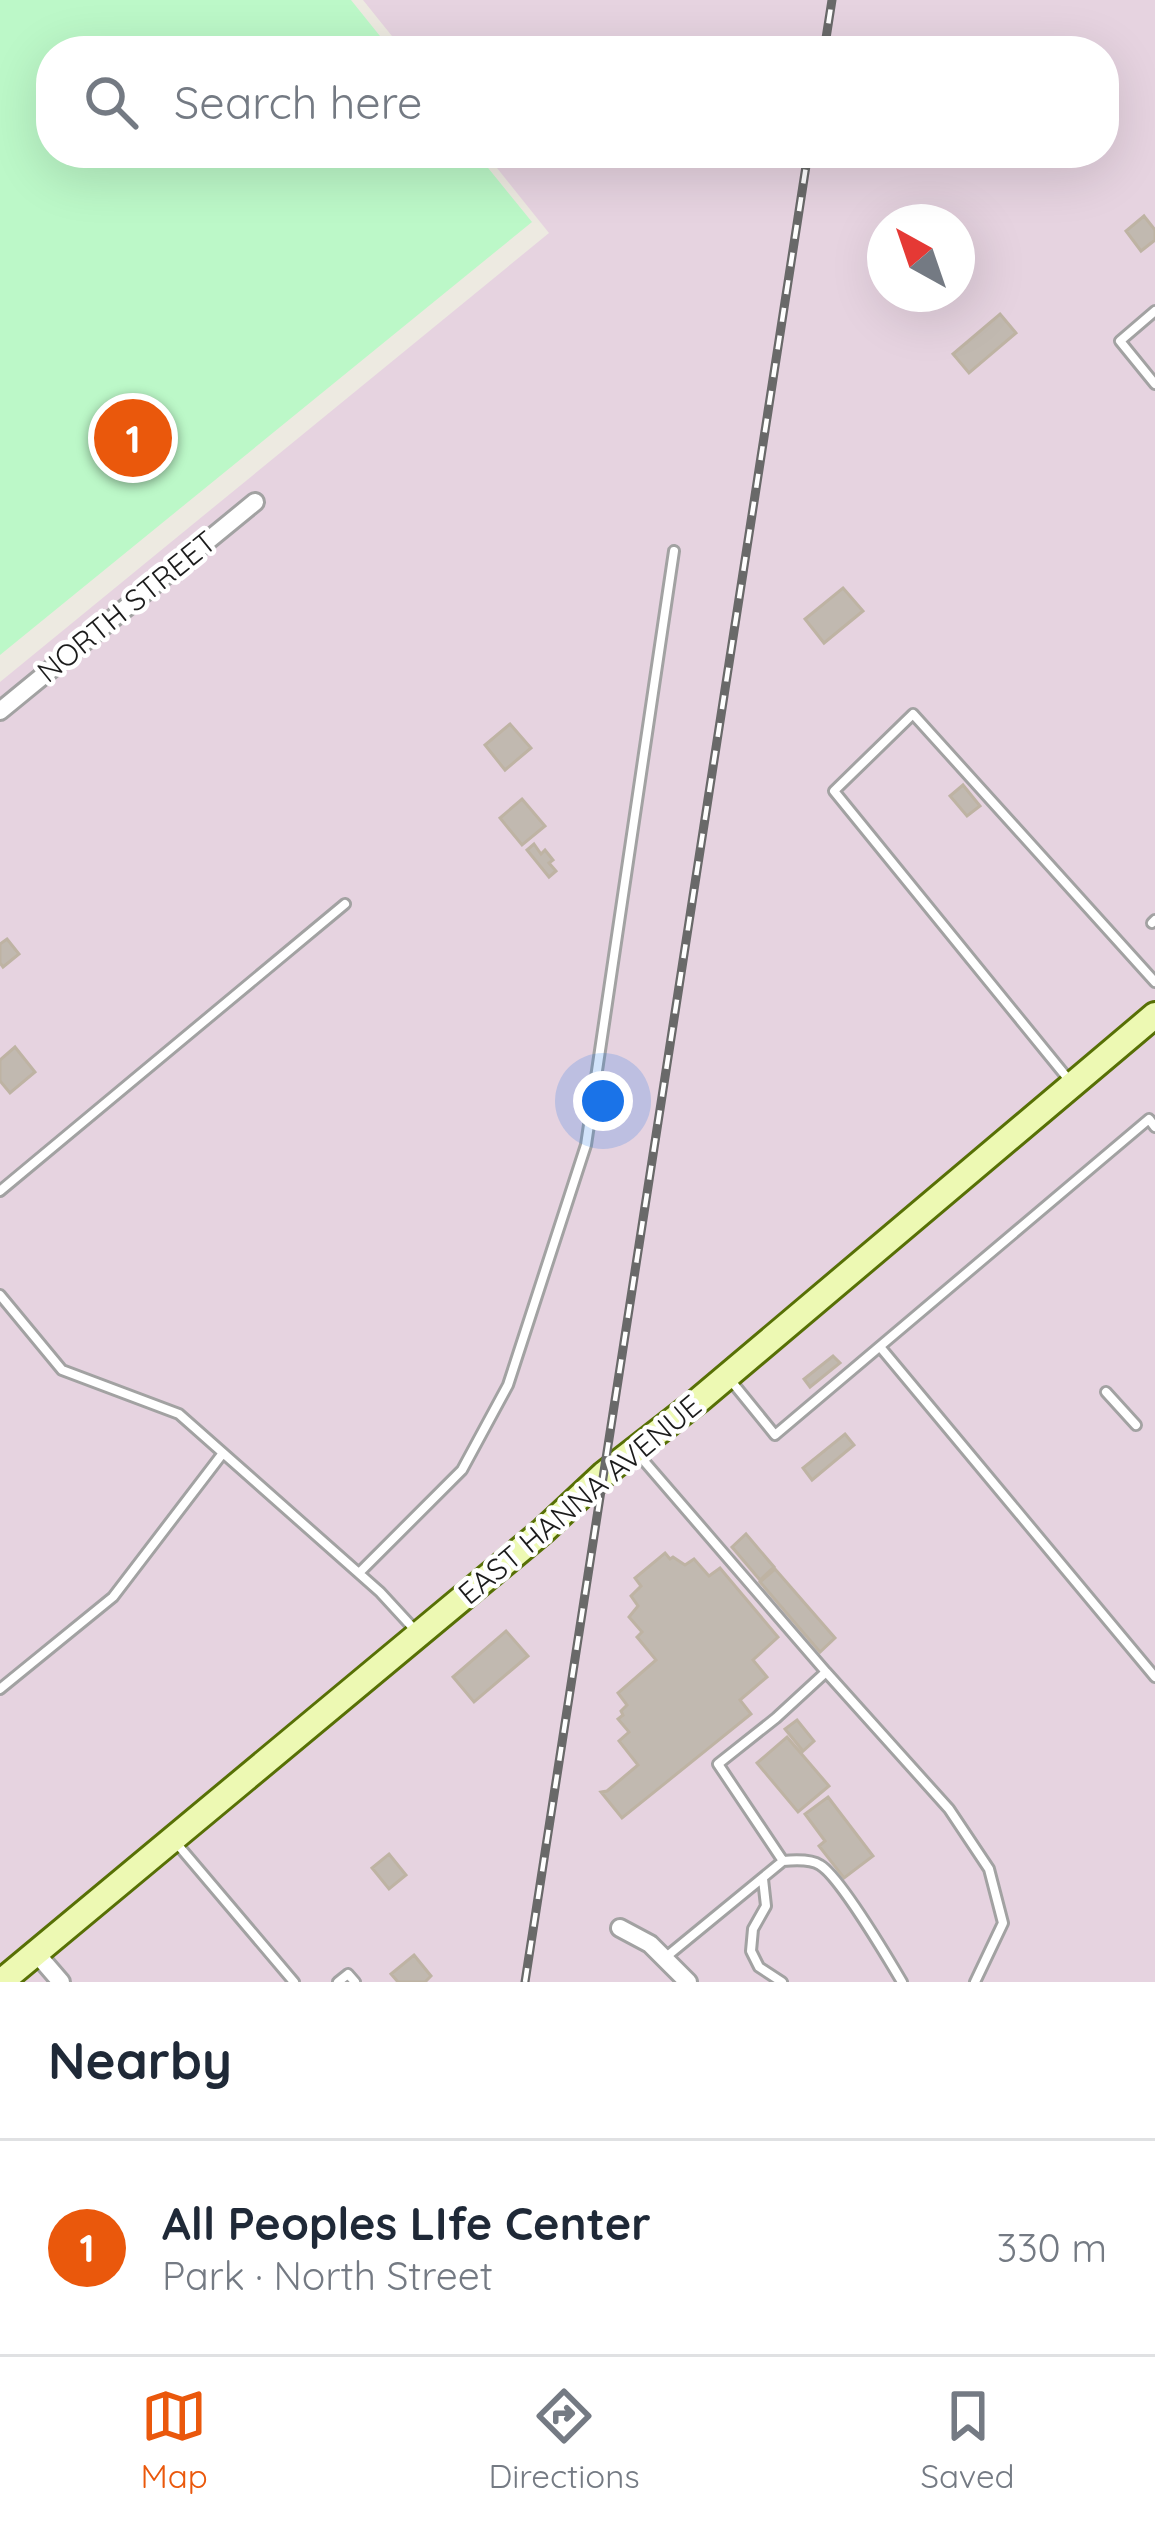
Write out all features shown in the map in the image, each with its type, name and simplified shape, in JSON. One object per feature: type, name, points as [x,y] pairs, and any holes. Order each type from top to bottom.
[{"type":"street","name":"NORTH STREET","points":[[0,711],[255,502]]},
{"type":"street","name":"EAST HANNA AVENUE","points":[[1,1982],[1155,1015]]},
{"type":"street","points":[[620,1928],[650,1944],[688,1982]]},
{"type":"street","points":[[37,1953],[61,1982]]},
{"type":"lane","points":[[1155,311],[1120,341],[1155,384]]},
{"type":"lane","points":[[358,1573],[462,1470],[508,1385],[586,1145],[674,551]]},
{"type":"lane","points":[[1072,1085],[833,791],[914,714],[1155,982]]},
{"type":"lane","points":[[0,1191],[345,904]]},
{"type":"lane","points":[[727,1376],[775,1435],[1149,1120],[1155,1127]]},
{"type":"lane","points":[[0,1295],[62,1370],[179,1414],[380,1592],[419,1634]]},
{"type":"lane","points":[[880,1348],[1155,1677]]},
{"type":"lane","points":[[1106,1392],[1136,1425]]},
{"type":"lane","points":[[634,1450],[949,1809],[989,1869],[1003,1923],[975,1982]]},
{"type":"lane","points":[[0,1689],[113,1597],[223,1453]]},
{"type":"lane","points":[[783,1861],[718,1764],[826,1672]]},
{"type":"lane","points":[[173,1839],[293,1982]]},
{"type":"lane","points":[[665,1958],[783,1861],[796,1860],[820,1865],[840,1887],[902,1982]]},
{"type":"lane","points":[[763,1878],[766,1906],[753,1929],[751,1951],[759,1967],[782,1982]]},
{"type":"lane","points":[[338,1982],[348,1974],[355,1982]]},
{"type":"shaded area","points":[[363,0],[1155,0],[1155,1982],[0,1982],[0,682],[549,233],[497,168],[1119,168],[1119,36],[392,36]]},
{"type":"green space","points":[[0,0],[351,0],[380,36],[36,36],[36,168],[488,168],[532,222],[0,655]]},
{"type":"building","points":[[1144,216],[1155,230],[1155,240],[1141,251],[1126,231]]},
{"type":"building","points":[[1000,314],[1016,333],[969,373],[953,354]]},
{"type":"building","points":[[843,588],[863,611],[824,643],[805,619]]},
{"type":"building","points":[[510,724],[531,748],[505,770],[485,745]]},
{"type":"building","points":[[963,785],[980,806],[967,816],[950,796]]},
{"type":"building","points":[[522,799],[545,826],[522,845],[500,818]]},
{"type":"building","points":[[534,844],[553,860],[549,863],[556,871],[549,877],[527,850]]},
{"type":"building","points":[[7,939],[19,954],[3,967],[0,944]]},
{"type":"building","points":[[15,1047],[35,1072],[10,1093],[0,1081],[0,1060]]},
{"type":"building","points":[[833,1356],[840,1363],[810,1387],[804,1379]]},
{"type":"building","points":[[845,1434],[854,1445],[812,1480],[803,1468]]},
{"type":"building","points":[[746,1534],[774,1567],[760,1580],[732,1547]]},
{"type":"building","points":[[665,1553],[685,1565],[694,1559],[709,1576],[720,1568],[778,1637],[753,1660],[767,1677],[740,1700],[751,1714],[622,1818],[601,1792],[638,1765],[619,1741],[629,1732],[618,1719],[627,1705],[618,1693],[656,1660],[637,1637],[642,1632],[629,1617],[638,1606],[631,1596],[641,1586],[635,1578]]},
{"type":"building","points":[[775,1569],[835,1638],[820,1652],[760,1582]]},
{"type":"building","points":[[506,1631],[528,1656],[474,1702],[453,1677]]},
{"type":"building","points":[[797,1720],[814,1741],[803,1751],[785,1729]]},
{"type":"building","points":[[787,1737],[829,1786],[798,1812],[757,1763]]},
{"type":"building","points":[[828,1797],[873,1856],[844,1878],[819,1846],[825,1841],[805,1814]]},
{"type":"building","points":[[389,1854],[406,1875],[389,1889],[372,1868]]},
{"type":"building","points":[[414,1955],[431,1976],[425,1982],[398,1982],[391,1974]]},
{"type":"railway","points":[[826,36],[832,0]]},
{"type":"railway","points":[[525,1982],[806,168]]},
{"type":"place","name":"All Peoples LIfe Center","points":[[133,438]]}]
